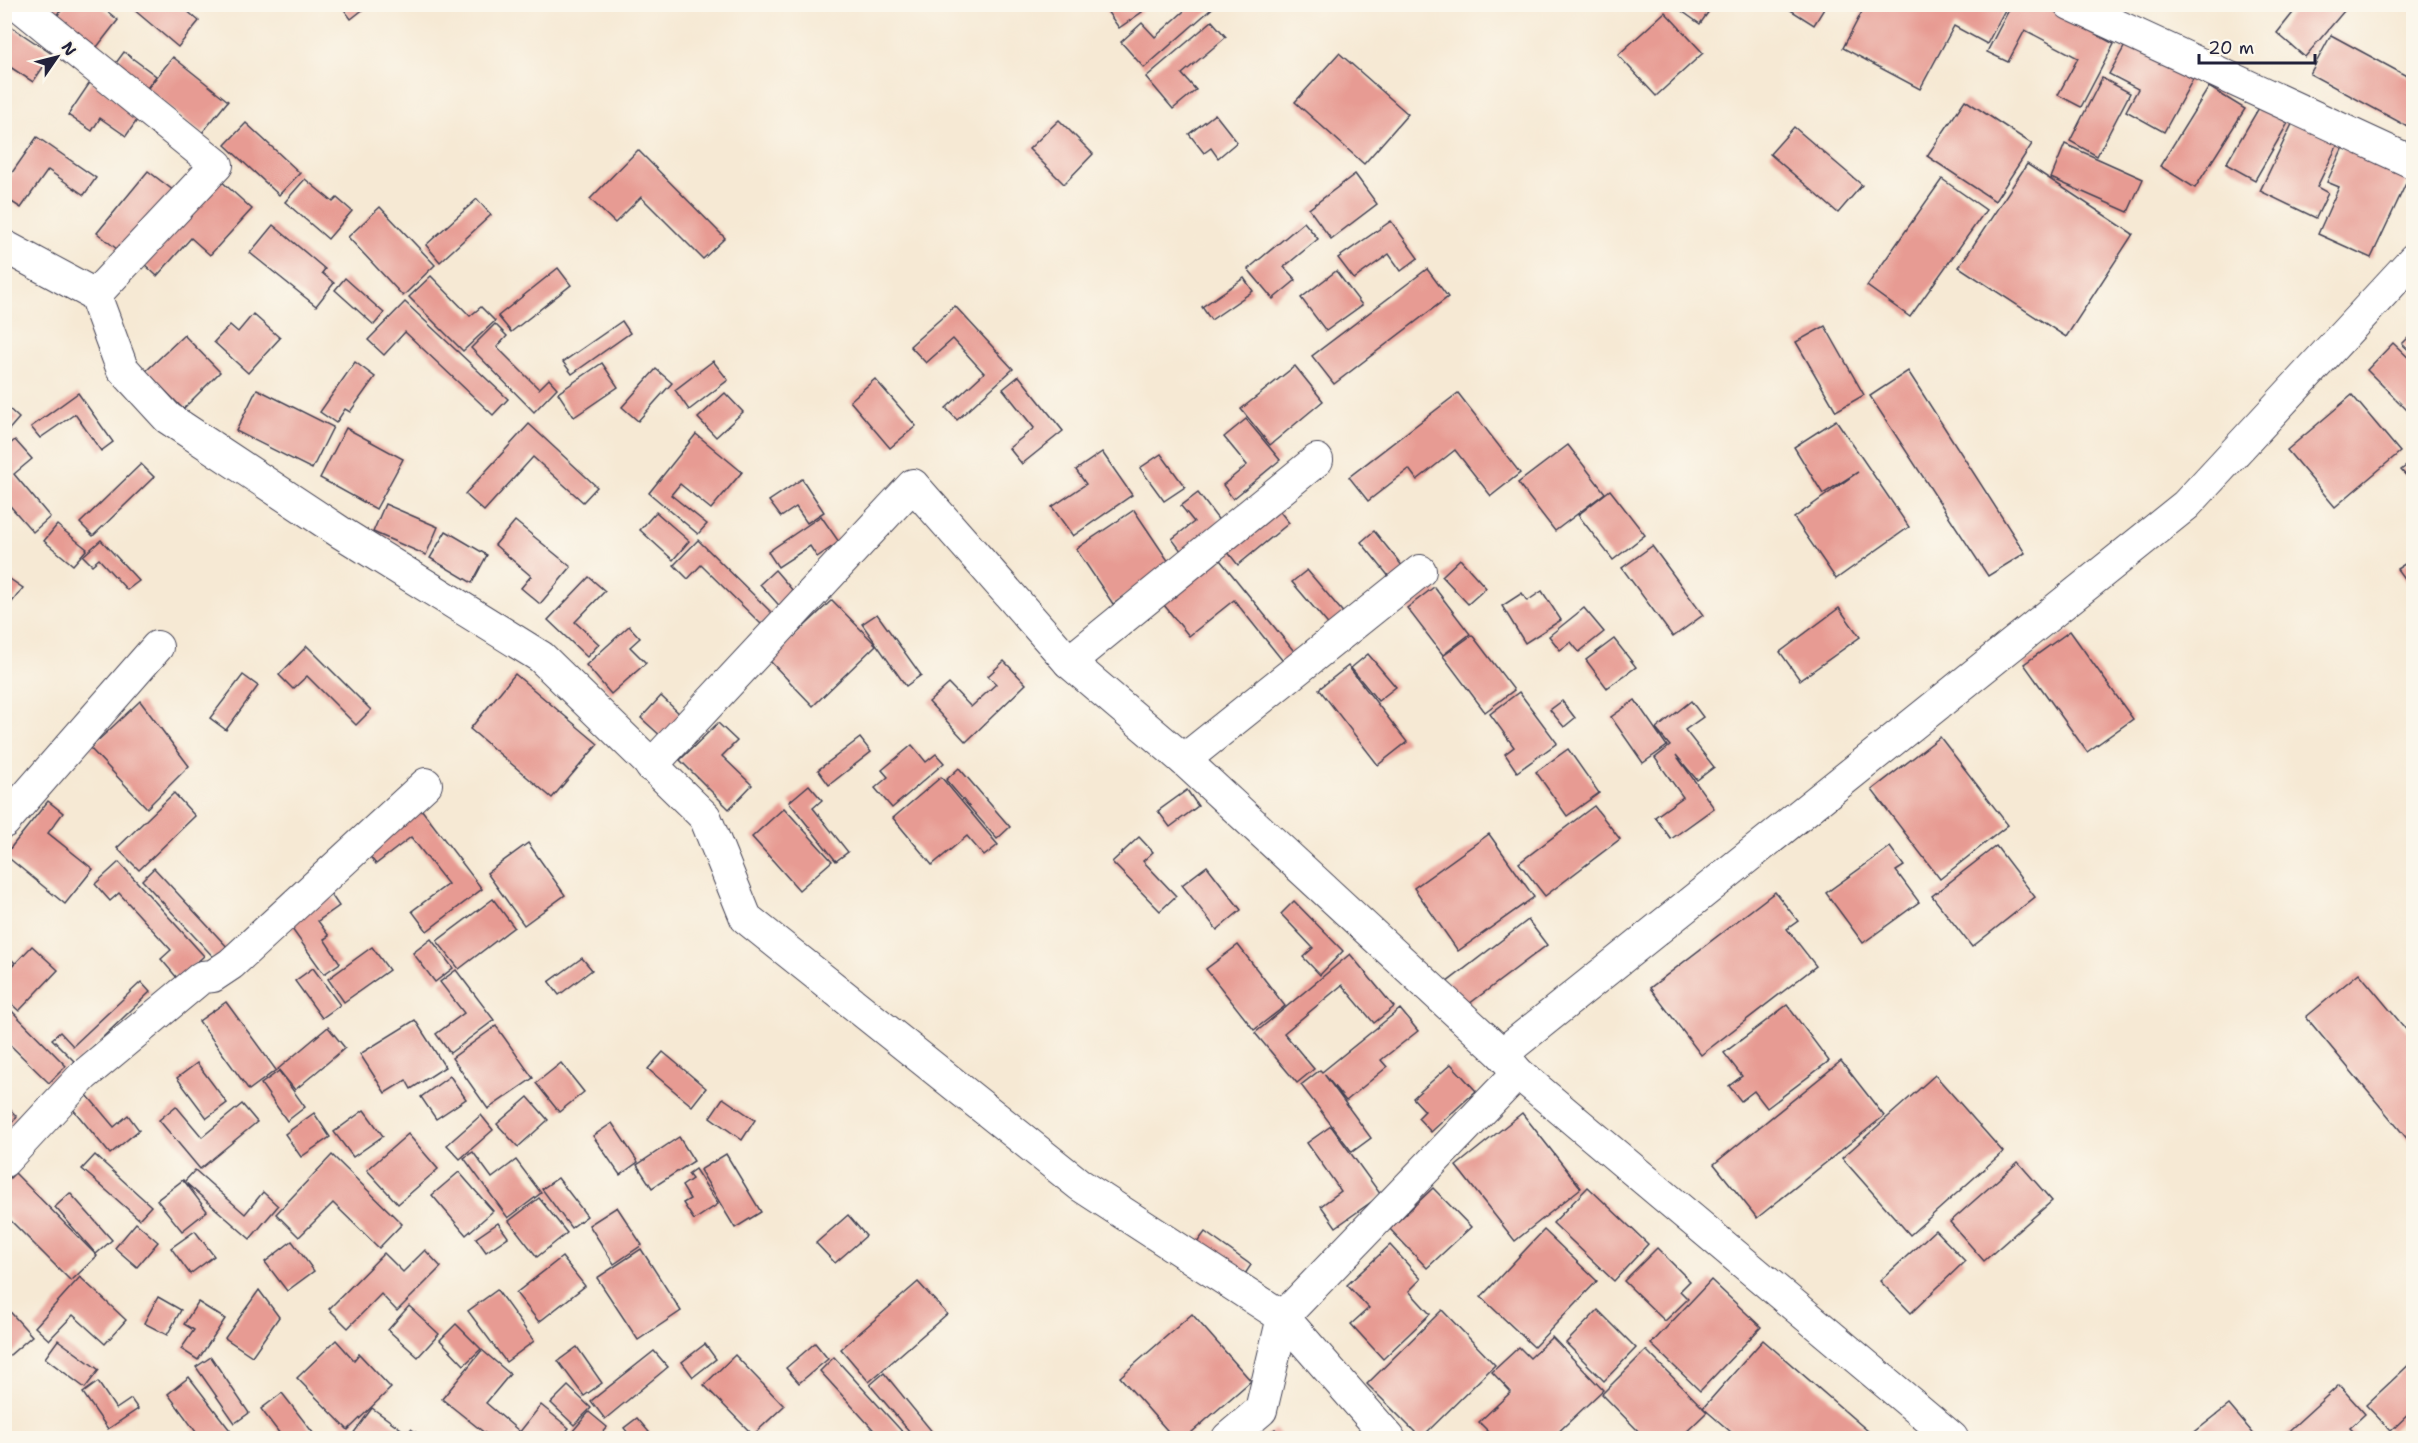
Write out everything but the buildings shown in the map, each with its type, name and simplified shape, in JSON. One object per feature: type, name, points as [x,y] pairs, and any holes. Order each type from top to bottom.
[{"type":"street","points":[[18,4],[217,165],[95,296]]},
{"type":"street","points":[[2070,4],[2414,164]]},
{"type":"street","points":[[4,246],[95,296],[122,368],[168,418],[340,532],[541,657],[705,817],[746,918],[1080,1185],[1282,1317],[1389,1438]]},
{"type":"street","points":[[1228,1438],[1261,1410],[1282,1317],[1510,1063],[2186,505],[2414,259]]},
{"type":"street","points":[[1069,662],[1317,460]]},
{"type":"street","points":[[651,766],[913,485],[1069,662],[1184,760],[1510,1063],[1952,1438]]},
{"type":"street","points":[[1184,760],[1420,571]]},
{"type":"street","points":[[4,822],[157,647]]},
{"type":"street","points":[[4,1161],[83,1076],[202,977],[213,976],[231,964],[426,784]]}]
